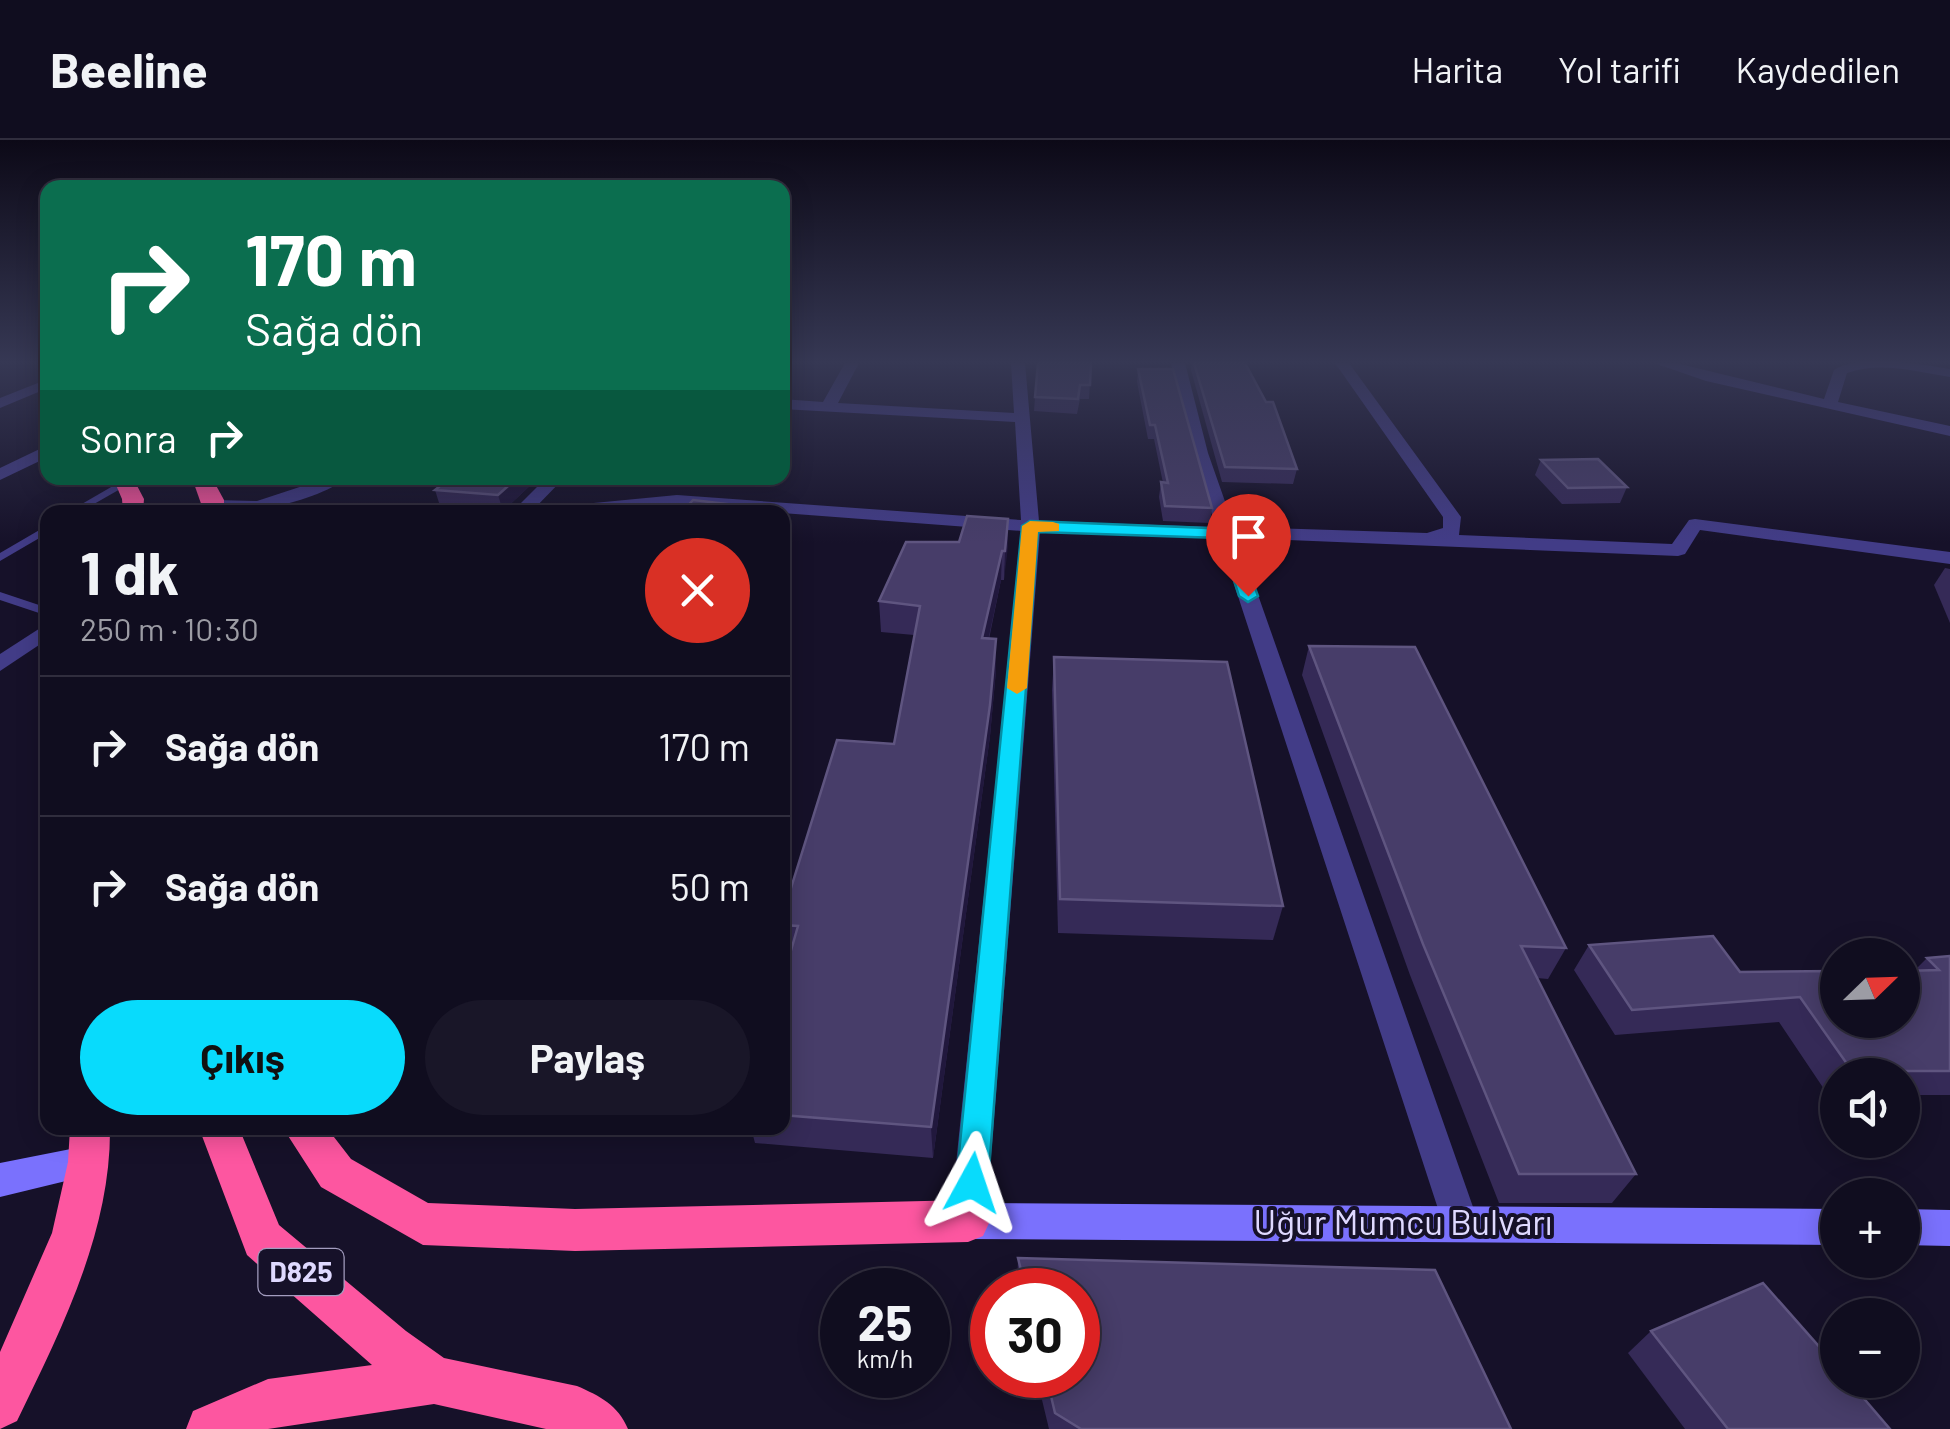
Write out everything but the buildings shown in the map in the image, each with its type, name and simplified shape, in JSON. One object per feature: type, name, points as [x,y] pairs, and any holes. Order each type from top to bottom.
[{"type":"highway","name":"D825","points":[[222,1135],[264,1240],[389,1348],[434,1380],[577,1411],[603,1429]]},
{"type":"highway","points":[[307,1135],[336,1173],[423,1224],[575,1230],[968,1221]]},
{"type":"highway","points":[[0,1404],[50,1304],[91,1144]]},
{"type":"highway","points":[[211,1429],[268,1404],[434,1380]]},
{"type":"street","points":[[968,1221],[1030,526],[1022,423]]},
{"type":"street","points":[[1193,423],[1461,1224]]},
{"type":"street","points":[[1385,423],[1452,517],[1452,531],[1428,538]]},
{"type":"street","points":[[1917,423],[1950,430]]},
{"type":"street","points":[[0,475],[40,454]]},
{"type":"street","points":[[262,505],[320,485]]},
{"type":"street","points":[[529,505],[548,485]]},
{"type":"street","points":[[644,505],[676,500],[744,505]]},
{"type":"street","points":[[790,508],[1030,526],[1678,550],[1695,524],[1950,558]]},
{"type":"street","points":[[0,664],[40,635]]},
{"type":"street","points":[[0,1180],[91,1144]]},
{"type":"street","name":"Uğur Mumcu Bulvarı","points":[[968,1221],[1820,1227]]},
{"type":"street","points":[[1920,1227],[1950,1228]]},
{"type":"lane","points":[[85,505],[116,485]]},
{"type":"lane","points":[[0,558],[40,533]]},
{"type":"lane","points":[[0,596],[40,609]]},
{"type":"slow traffic","points":[[1017,688],[1030,526],[1053,527]]},
{"type":"route","points":[[972,1183],[1030,526],[1227,533],[1248,596]]}]
